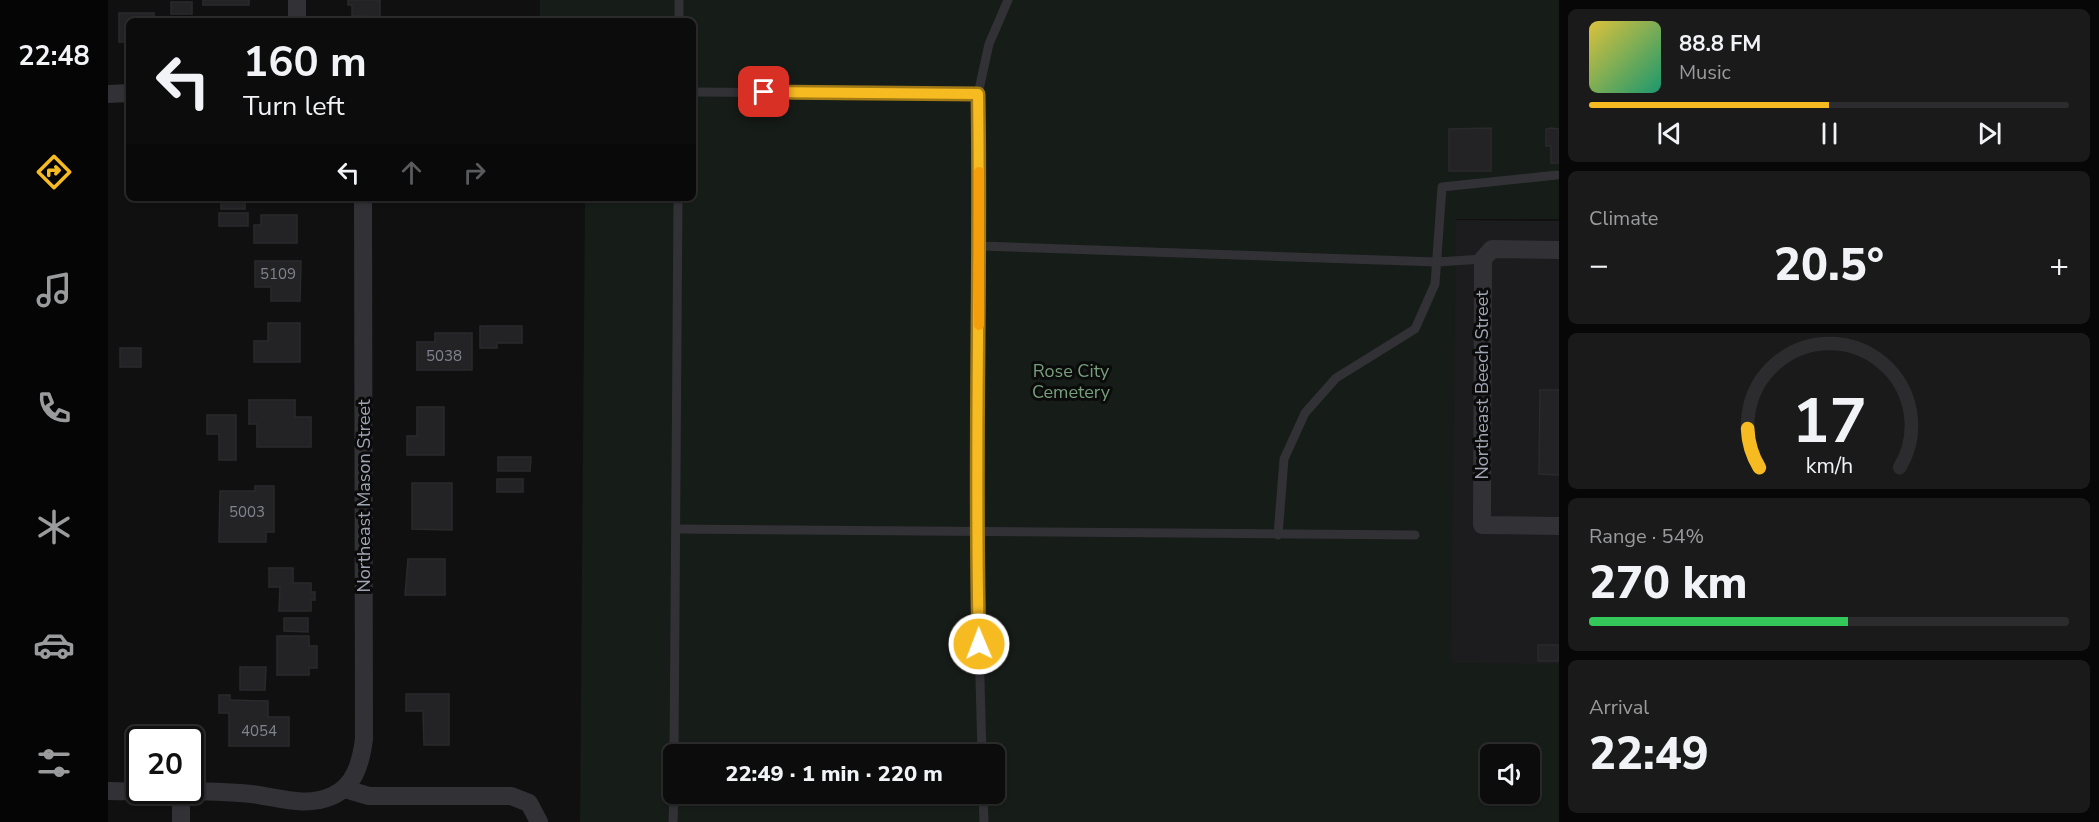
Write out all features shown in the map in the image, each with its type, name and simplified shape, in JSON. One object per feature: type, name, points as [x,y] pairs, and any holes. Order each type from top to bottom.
[{"type":"street","points":[[297,0],[297,18]]},
{"type":"street","points":[[108,94],[126,93]]},
{"type":"street","name":"Northeast Mason Street","points":[[345,789],[361,761],[364,739],[363,201]]},
{"type":"street","points":[[1487,254],[1559,250]]},
{"type":"street","name":"Northeast Beech Street","points":[[1487,254],[1482,525],[1559,525]]},
{"type":"street","points":[[204,793],[250,794],[293,802],[318,801],[345,789],[369,796],[511,796],[529,803],[539,822]]},
{"type":"street","points":[[108,791],[126,791]]},
{"type":"street","points":[[181,804],[181,822]]},
{"type":"lane","points":[[679,0],[679,18]]},
{"type":"lane","points":[[982,744],[976,533],[981,246],[978,94],[989,44],[1008,0]]},
{"type":"lane","points":[[696,92],[978,94]]},
{"type":"lane","points":[[1278,535],[1284,459],[1305,413],[1336,378],[1415,329],[1434,284],[1442,187],[1557,175]]},
{"type":"lane","points":[[674,744],[678,201]]},
{"type":"lane","points":[[981,246],[1437,262],[1487,254]]},
{"type":"lane","points":[[676,529],[1415,535]]},
{"type":"lane","points":[[673,822],[674,804]]},
{"type":"lane","points":[[983,804],[984,822]]},
{"type":"shaded area","points":[[1454,220],[1559,221],[1559,666],[1449,665]]},
{"type":"green space","name":"Rose City Cemetery","points":[[540,0],[1559,0],[1559,219],[1456,219],[1451,663],[1559,664],[1559,822],[580,822],[585,201],[696,201],[696,18],[540,18]]},
{"type":"building","points":[[203,0],[249,0],[249,5],[203,5]]},
{"type":"building","points":[[348,0],[380,0],[380,18],[352,16],[352,5],[348,5]]},
{"type":"building","points":[[171,2],[192,2],[192,14],[171,14]]},
{"type":"building","points":[[119,13],[154,13],[154,18],[126,18],[126,42],[119,42]]},
{"type":"building","points":[[1491,128],[1491,171],[1449,171],[1449,129]]},
{"type":"building","points":[[1546,129],[1559,129],[1559,163],[1551,163],[1551,146],[1546,146]]},
{"type":"building","points":[[221,201],[245,201],[245,209],[221,209]]},
{"type":"building","points":[[219,213],[248,213],[248,226],[219,226]]},
{"type":"building","points":[[261,215],[297,215],[297,243],[254,243],[254,225],[261,225]]},
{"type":"building","points":[[255,261],[301,261],[300,301],[271,301],[271,287],[255,287]]},
{"type":"building","points":[[268,323],[300,323],[300,362],[254,362],[254,341],[268,341]]},
{"type":"building","points":[[480,326],[522,326],[522,343],[497,343],[497,348],[480,348]]},
{"type":"building","points":[[435,333],[472,333],[472,370],[417,370],[417,342],[435,342]]},
{"type":"building","points":[[120,348],[141,348],[141,367],[120,367]]},
{"type":"building","points":[[1540,390],[1559,390],[1559,475],[1539,474]]},
{"type":"building","points":[[249,400],[295,400],[295,417],[311,417],[311,447],[257,447],[257,424],[249,424]]},
{"type":"building","points":[[417,407],[444,407],[444,455],[407,455],[407,436],[417,436]]},
{"type":"building","points":[[207,415],[236,415],[236,460],[219,460],[219,434],[207,434]]},
{"type":"building","points":[[498,457],[531,457],[530,471],[498,471]]},
{"type":"building","points":[[497,479],[523,479],[523,492],[497,492]]},
{"type":"building","points":[[412,483],[452,483],[452,530],[412,529]]},
{"type":"building","points":[[255,486],[274,486],[274,532],[266,532],[266,542],[219,542],[220,491],[255,491]]},
{"type":"building","points":[[408,559],[445,559],[445,595],[405,595]]},
{"type":"building","points":[[269,568],[293,568],[293,583],[311,583],[311,592],[315,592],[315,600],[311,600],[311,611],[279,611],[280,587],[269,587]]},
{"type":"building","points":[[284,618],[308,618],[308,632],[284,631]]},
{"type":"building","points":[[277,636],[309,636],[309,646],[317,646],[317,668],[309,668],[309,675],[277,675]]},
{"type":"building","points":[[1538,645],[1559,645],[1559,661],[1538,661]]},
{"type":"building","points":[[240,667],[266,667],[265,690],[240,690]]},
{"type":"building","points":[[406,694],[449,694],[449,745],[424,745],[423,711],[406,711]]},
{"type":"building","points":[[219,695],[230,695],[230,700],[268,701],[268,717],[289,717],[289,746],[229,746],[229,713],[219,713]]},
{"type":"slow traffic","points":[[979,172],[981,246],[979,325]]},
{"type":"route","points":[[764,92],[978,94],[981,246],[976,533],[979,644]]}]
